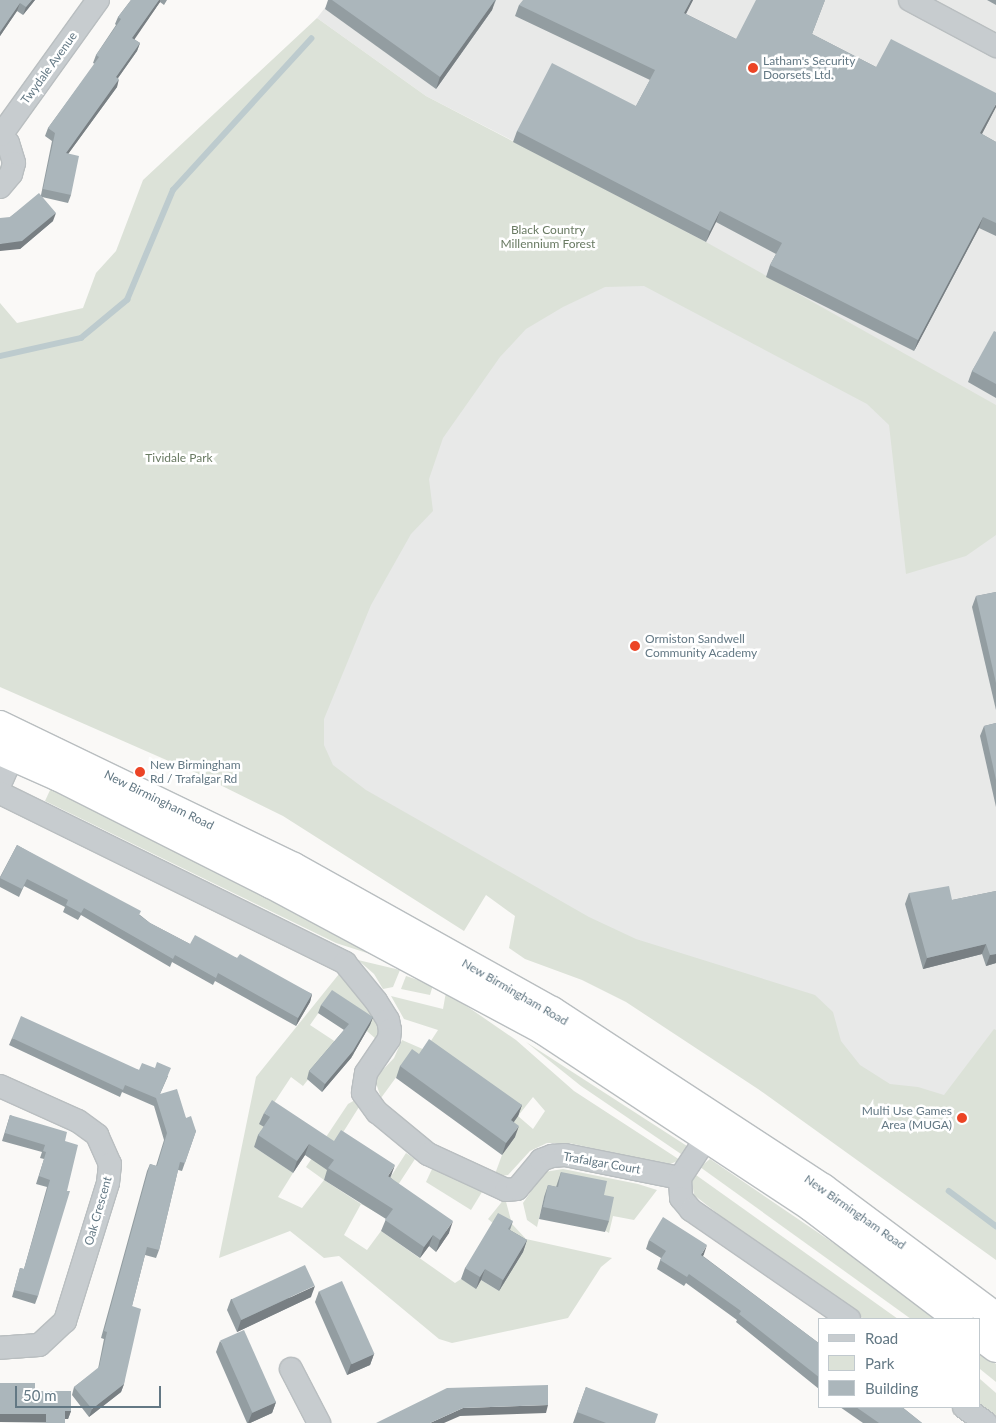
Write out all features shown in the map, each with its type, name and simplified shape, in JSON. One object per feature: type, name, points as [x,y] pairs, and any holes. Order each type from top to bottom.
[{"type":"highway","name":"New Birmingham Road","points":[[8,742],[543,1030],[810,1206],[958,1318]]},
{"type":"highway","name":"New Birmingham Road","points":[[8,742],[294,867],[552,1011],[823,1188],[996,1317]]},
{"type":"highway","points":[[981,1337],[996,1348]]},
{"type":"street","name":"Twydale Avenue","points":[[0,186],[11,174],[14,163],[8,143],[0,135],[98,0]]},
{"type":"street","points":[[910,0],[996,46]]},
{"type":"street","points":[[0,784],[8,742]]},
{"type":"street","name":"Trafalgar Court","points":[[0,793],[345,963],[376,1001],[390,1030],[389,1039],[366,1073],[364,1093],[377,1112],[428,1154],[506,1190],[517,1190],[540,1160],[552,1156],[565,1155],[680,1178]]},
{"type":"street","name":"Oak Crescent","points":[[0,1086],[78,1121],[97,1135],[110,1164],[108,1183],[66,1321],[39,1346],[0,1348]]},
{"type":"street","points":[[707,1137],[680,1178],[682,1198],[691,1210],[847,1318]]},
{"type":"street","points":[[292,1369],[319,1423]]},
{"type":"street","points":[[965,1408],[986,1423]]},
{"type":"shaded area","name":"Ormiston Sandwell Community Academy","points":[[331,0],[996,0],[996,1210],[510,891],[205,761],[564,167],[426,96],[317,18]]},
{"type":"green space","points":[[317,18],[426,96],[706,242],[996,405],[996,535],[966,556],[906,574],[889,425],[867,404],[644,286],[605,287],[563,307],[526,329],[500,357],[443,438],[429,479],[433,511],[411,534],[371,605],[324,719],[324,745],[333,765],[366,790],[589,917],[636,939],[815,995],[833,1012],[841,1041],[860,1065],[890,1084],[918,1087],[944,1095],[994,1029],[996,1030],[996,1260],[758,1089],[626,1002],[582,980],[525,959],[509,948],[515,916],[486,895],[464,931],[283,816],[196,773],[0,687],[0,303],[17,323],[83,308],[96,273],[116,251],[143,180]]},
{"type":"green space","points":[[51,788],[398,963],[336,943],[45,801]]},
{"type":"green space","points":[[358,960],[400,970],[393,987],[383,989],[374,974]]},
{"type":"green space","points":[[339,974],[347,979],[374,1017],[379,1028],[376,1039],[329,998],[310,1025],[354,1054],[351,1058],[335,1045],[303,1086],[291,1077],[260,1124],[266,1129],[254,1147],[293,1173],[278,1197],[302,1208],[324,1180],[361,1204],[344,1235],[367,1250],[381,1231],[455,1283],[461,1279],[476,1288],[481,1280],[499,1291],[494,1224],[488,1219],[505,1198],[512,1224],[526,1239],[612,1258],[601,1267],[568,1318],[452,1343],[439,1339],[339,1256],[324,1258],[290,1231],[219,1258],[256,1077]]},
{"type":"green space","points":[[406,976],[433,985],[430,995],[401,989]]},
{"type":"green space","points":[[446,992],[516,1040],[574,1091],[680,1160],[668,1165],[569,1143],[547,1143],[530,1151],[508,1175],[500,1176],[495,1174],[502,1155],[515,1137],[408,1061],[381,1098],[376,1083],[378,1075],[394,1058],[402,1040],[425,1050],[438,1030],[404,1019],[391,996],[443,1009]],"holes":[[[533,1097],[545,1111],[533,1129],[518,1116]]]},
{"type":"green space","points":[[526,1042],[687,1146],[681,1154],[581,1086]]},
{"type":"green space","points":[[355,1100],[359,1107],[325,1161],[333,1166],[324,1180],[306,1167],[348,1104]]},
{"type":"green space","points":[[406,1153],[415,1159],[379,1214],[361,1204],[371,1190],[379,1195]]},
{"type":"green space","points":[[710,1159],[898,1287],[939,1318],[910,1318],[700,1167]]},
{"type":"green space","points":[[432,1169],[482,1192],[471,1210],[426,1182]]},
{"type":"green space","points":[[563,1169],[638,1184],[657,1190],[634,1220],[613,1216],[609,1233],[554,1199],[544,1197],[537,1227],[527,1220],[523,1203],[544,1172]]},
{"type":"green space","points":[[696,1175],[897,1318],[863,1318],[737,1229],[694,1195],[692,1182]]},
{"type":"green space","points":[[981,1352],[996,1364],[996,1382],[981,1370]]},
{"type":"green space","points":[[981,1380],[996,1393],[996,1421],[981,1408]]},
{"type":"building","points":[[0,0],[32,0],[26,7],[20,3],[0,32]]},
{"type":"building","points":[[131,0],[159,0],[132,38],[140,43],[116,77],[119,79],[66,153],[79,156],[71,195],[43,189],[55,133],[48,128],[99,57],[96,55],[121,19],[118,17]]},
{"type":"building","points":[[332,0],[495,0],[440,77]]},
{"type":"building","points":[[523,0],[691,0],[684,13],[736,39],[756,0],[825,0],[812,34],[876,67],[891,39],[996,93],[996,104],[980,133],[996,142],[996,223],[983,217],[918,340],[770,265],[782,243],[720,211],[710,231],[517,131],[552,63],[636,106],[655,70],[519,5]]},
{"type":"building","points":[[39,193],[56,213],[22,241],[0,244],[0,218],[10,217]]},
{"type":"building","points":[[994,331],[996,332],[996,384],[972,371]]},
{"type":"building","points":[[996,592],[996,683],[976,596]]},
{"type":"building","points":[[996,723],[996,780],[984,726]]},
{"type":"building","points":[[17,845],[141,911],[139,915],[150,923],[190,944],[195,935],[237,958],[240,954],[312,994],[298,1018],[218,973],[216,978],[175,955],[173,959],[84,908],[81,913],[66,905],[68,900],[27,879],[22,889],[0,878]]},
{"type":"building","points":[[949,886],[952,900],[996,891],[996,954],[990,955],[986,944],[927,958],[909,893]]},
{"type":"building","points":[[332,990],[373,1017],[353,1051],[325,1084],[309,1071],[349,1024],[321,1005]]},
{"type":"building","points":[[21,1016],[139,1070],[142,1063],[155,1068],[157,1062],[171,1068],[160,1094],[177,1089],[186,1118],[191,1116],[196,1131],[185,1163],[180,1162],[159,1250],[147,1247],[132,1306],[141,1309],[124,1384],[92,1409],[74,1387],[99,1367],[107,1332],[104,1331],[150,1164],[157,1166],[167,1133],[156,1098],[125,1085],[123,1090],[12,1038]]},
{"type":"building","points":[[429,1039],[522,1105],[511,1120],[519,1126],[506,1143],[400,1066],[412,1049],[419,1054]]},
{"type":"building","points":[[272,1100],[334,1141],[341,1130],[395,1165],[388,1176],[453,1221],[440,1240],[433,1235],[424,1247],[385,1220],[393,1209],[328,1168],[334,1160],[309,1144],[297,1161],[258,1135],[270,1117],[264,1113]]},
{"type":"building","points":[[10,1115],[67,1132],[65,1141],[78,1145],[67,1191],[70,1191],[38,1296],[14,1290],[20,1268],[24,1269],[50,1180],[39,1176],[46,1152],[43,1151],[45,1145],[5,1133]]},
{"type":"building","points":[[561,1172],[607,1181],[604,1195],[614,1197],[609,1221],[543,1207],[548,1185],[558,1187]]},
{"type":"building","points":[[498,1213],[513,1221],[508,1229],[527,1240],[503,1280],[485,1269],[480,1277],[465,1268]]},
{"type":"building","points":[[663,1217],[707,1245],[701,1255],[818,1343],[818,1376],[739,1314],[741,1311],[689,1274],[687,1277],[660,1260],[666,1251],[649,1240]]},
{"type":"building","points":[[305,1265],[315,1286],[241,1320],[232,1299]]},
{"type":"building","points":[[342,1281],[375,1354],[352,1364],[319,1291]]},
{"type":"building","points":[[244,1330],[276,1402],[252,1413],[220,1341]]},
{"type":"building","points":[[0,1383],[35,1383],[35,1391],[71,1391],[71,1411],[65,1411],[65,1423],[46,1423],[46,1414],[0,1414]]},
{"type":"building","points":[[548,1385],[548,1405],[463,1408],[430,1423],[376,1423],[447,1388]]},
{"type":"building","points":[[586,1387],[658,1414],[655,1423],[606,1423],[577,1412]]},
{"type":"building","points":[[857,1408],[903,1408],[922,1423],[879,1423]]},
{"type":"waterway","points":[[0,356],[81,338],[127,300],[173,190],[311,39]]},
{"type":"waterway","points":[[949,1191],[996,1226]]},
{"type":"place","name":"Latham's Security Doorsets Ltd.","points":[[753,68]]},
{"type":"place","name":"Ormiston Sandwell Community Academy","points":[[635,646]]},
{"type":"place","name":"New Birmingham Rd / Trafalgar Rd","points":[[140,772]]},
{"type":"place","name":"Multi Use Games Area (MUGA)","points":[[962,1118]]},
{"type":"park label","name":"Black Country Millennium Forest","points":[[548,237]]},
{"type":"park label","name":"Tividale Park","points":[[179,458]]}]
